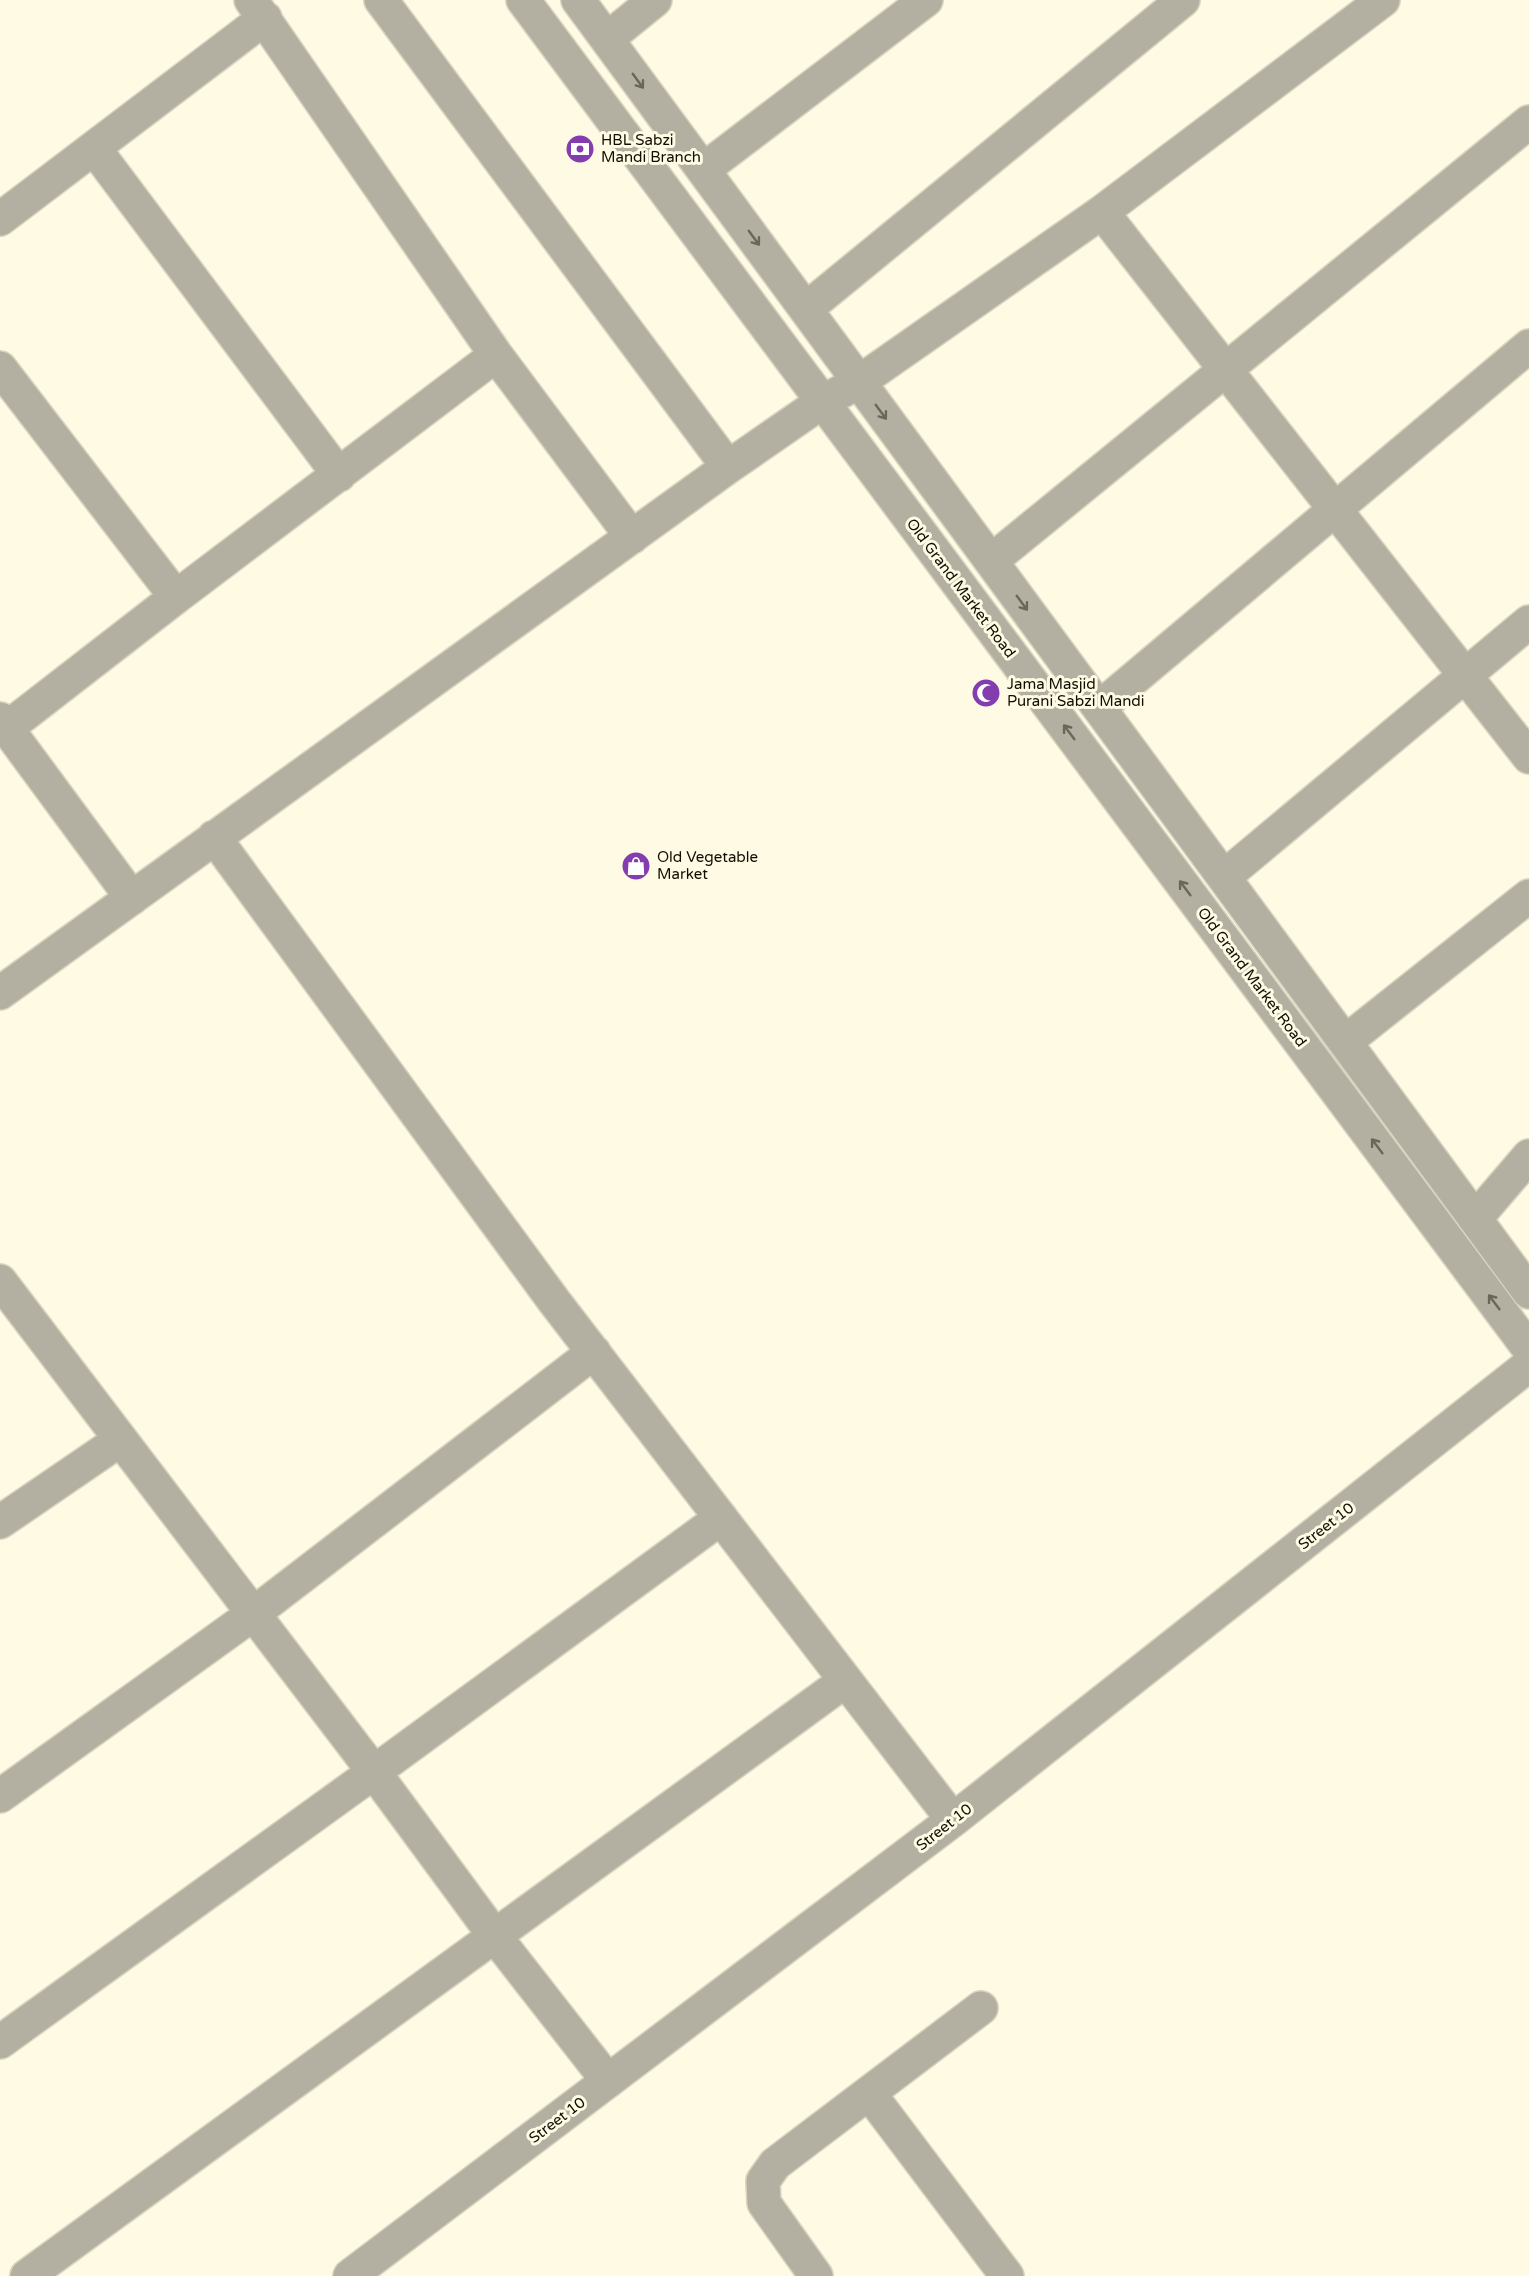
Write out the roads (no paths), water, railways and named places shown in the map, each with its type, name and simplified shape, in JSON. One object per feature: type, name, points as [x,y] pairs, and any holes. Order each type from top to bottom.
[{"type":"street","points":[[381,0],[728,467]]},
{"type":"street","name":"Old Grand Market Road","points":[[523,0],[1529,1349]]},
{"type":"street","points":[[578,0],[1529,1292]]},
{"type":"street","points":[[607,39],[655,0]]},
{"type":"street","points":[[703,170],[926,0]]},
{"type":"street","points":[[806,309],[1183,0]]},
{"type":"street","points":[[0,993],[728,467],[822,402],[859,382],[1102,212],[1383,0]]},
{"type":"street","points":[[0,219],[94,148],[258,9],[496,355],[632,537]]},
{"type":"street","points":[[991,561],[1529,122]]},
{"type":"street","points":[[94,148],[339,475]]},
{"type":"street","points":[[1102,212],[1529,757]]},
{"type":"street","points":[[1099,708],[1529,346]]},
{"type":"street","points":[[132,898],[4,723],[176,597],[496,355]]},
{"type":"street","points":[[0,368],[176,597]]},
{"type":"street","points":[[1224,878],[1529,622]]},
{"type":"street","points":[[214,837],[594,1352],[953,1820]]},
{"type":"street","points":[[1345,1042],[1529,896]]},
{"type":"street","points":[[1475,1219],[1529,1156]]},
{"type":"street","points":[[0,1281],[374,1772],[494,1935],[608,2081]]},
{"type":"street","points":[[0,1796],[253,1614],[594,1352]]},
{"type":"street","name":"Street 10","points":[[350,2276],[953,1820],[1529,1365]]},
{"type":"street","points":[[0,1522],[120,1440]]},
{"type":"street","points":[[0,2042],[721,1518]]},
{"type":"street","points":[[27,2276],[846,1681]]},
{"type":"street","points":[[816,2276],[764,2203],[763,2181],[775,2164],[981,2008]]},
{"type":"street","points":[[869,2093],[1007,2276]]},
{"type":"place","name":"HBL Sabzi Mandi Branch","points":[[580,149]]},
{"type":"place","name":"Jama Masjid Purani Sabzi Mandi","points":[[986,693]]},
{"type":"place","name":"Old Vegetable Market","points":[[636,866]]}]
